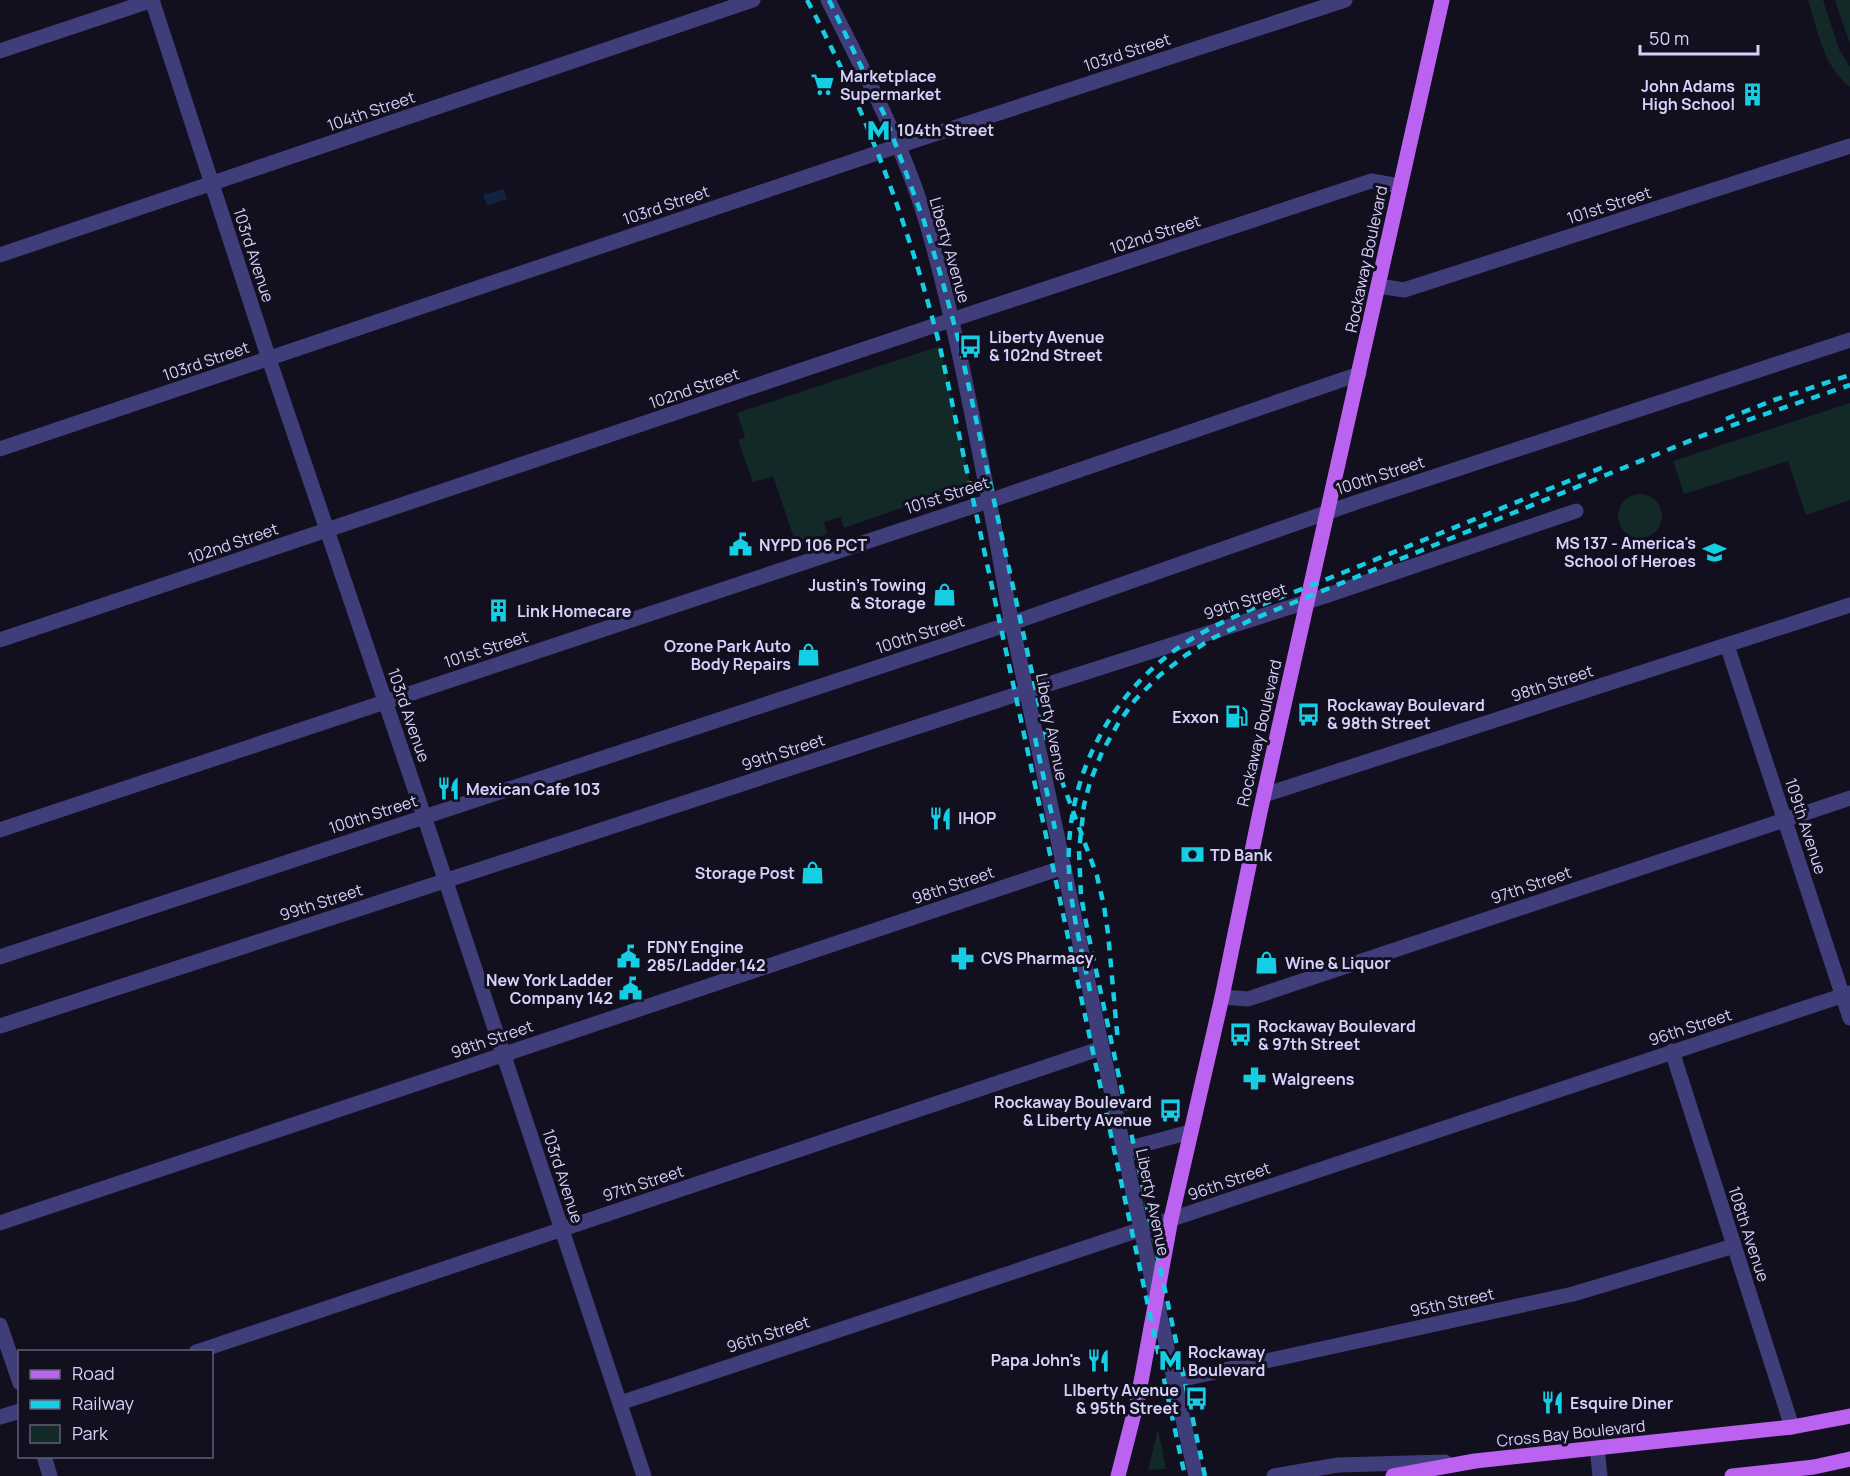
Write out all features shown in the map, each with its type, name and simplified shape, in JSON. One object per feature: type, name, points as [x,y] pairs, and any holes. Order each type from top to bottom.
[{"type":"main road","name":"Rockaway Boulevard","points":[[1118,1476],[1138,1398],[1171,1219],[1190,1132],[1442,0]]},
{"type":"main road","name":"Cross Bay Boulevard","points":[[1393,1476],[1475,1461],[1792,1427],[1850,1416]]},
{"type":"main road","points":[[1732,1476],[1814,1467],[1850,1460]]},
{"type":"street","name":"103rd Avenue","points":[[152,0],[269,359],[386,701],[644,1476]]},
{"type":"street","points":[[0,51],[152,0]]},
{"type":"street","name":"104th Street","points":[[0,255],[753,0]]},
{"type":"street","name":"Liberty Avenue","points":[[828,0],[861,64],[898,146],[926,222],[951,320],[1047,792],[1140,1229],[1196,1476]]},
{"type":"street","name":"103rd Street","points":[[0,449],[898,146],[1345,0]]},
{"type":"street","name":"101st Street","points":[[1378,286],[1404,290],[1850,146]]},
{"type":"street","name":"102nd Street","points":[[0,640],[1371,181],[1400,186]]},
{"type":"street","name":"100th Street","points":[[0,957],[1012,623],[1328,512],[1850,340]]},
{"type":"street","name":"101st Street","points":[[0,830],[989,501],[1359,374]]},
{"type":"street","name":"99th Street","points":[[0,1026],[1328,595],[1576,511]]},
{"type":"street","name":"98th Street","points":[[1264,795],[1850,605]]},
{"type":"street","name":"109th Avenue","points":[[1727,645],[1846,994],[1850,1018]]},
{"type":"street","name":"97th Street","points":[[1221,997],[1248,999],[1850,798]]},
{"type":"street","name":"98th Street","points":[[0,1223],[1064,867]]},
{"type":"street","name":"96th Street","points":[[621,1403],[1846,994]]},
{"type":"street","name":"97th Street","points":[[202,1350],[1102,1048]]},
{"type":"street","name":"108th Avenue","points":[[1672,1052],[1792,1427]]},
{"type":"street","points":[[1123,1150],[1190,1132]]},
{"type":"street","name":"95th Street","points":[[1174,1381],[1573,1294],[1734,1246]]},
{"type":"street","points":[[0,1325],[18,1377]]},
{"type":"street","points":[[0,1417],[18,1412]]},
{"type":"street","points":[[1597,1448],[1600,1476]]},
{"type":"street","points":[[45,1458],[50,1476]]},
{"type":"street","name":"Cross Bay Boulevard","points":[[1274,1476],[1338,1465],[1475,1461]]},
{"type":"green space","points":[[1808,0],[1823,0],[1839,49],[1850,67],[1850,87],[1833,69],[1827,58]]},
{"type":"green space","points":[[1835,0],[1850,0],[1850,44]]},
{"type":"green space","points":[[940,346],[970,484],[844,528],[841,517],[824,522],[827,534],[796,544],[773,476],[753,482],[738,440],[745,437],[737,413]]},
{"type":"green space","points":[[1850,403],[1850,500],[1806,515],[1788,461],[1684,494],[1673,461]]},
{"type":"green space","points":[[1640,494],[1649,495],[1656,500],[1661,507],[1661,525],[1656,532],[1649,537],[1640,538],[1631,537],[1624,532],[1619,525],[1618,516],[1619,507],[1624,500],[1631,495]]},
{"type":"green space","points":[[1158,1429],[1166,1469],[1148,1470]]},
{"type":"water","points":[[504,189],[507,199],[487,206],[483,195]]},
{"type":"railway","points":[[807,0],[848,84],[884,169],[914,257],[940,347],[1185,1476]]},
{"type":"railway","points":[[829,0],[885,116],[924,221],[941,276],[959,342],[1047,741],[1097,876],[1104,906],[1118,1043]]},
{"type":"railway","points":[[1726,419],[1774,400],[1850,375]]},
{"type":"railway","points":[[1205,1476],[1081,896],[1079,851],[1084,805],[1102,752],[1119,722],[1135,700],[1160,675],[1213,638],[1251,620],[1704,435],[1850,385]]},
{"type":"railway","points":[[1090,991],[1070,886],[1070,835],[1075,800],[1086,766],[1101,734],[1120,705],[1143,678],[1170,654],[1200,634],[1233,617],[1606,466]]},
{"type":"railway","points":[[1035,738],[1055,829]]},
{"type":"place","name":"Marketplace Supermarket","points":[[822,85]]},
{"type":"place","name":"John Adams High School","points":[[1753,95]]},
{"type":"place","name":"104th Street","points":[[879,130]]},
{"type":"place","name":"Liberty Avenue & 102nd Street","points":[[971,346]]},
{"type":"place","name":"NYPD 106 PCT","points":[[741,545]]},
{"type":"place","name":"MS 137 - America's School of Heroes","points":[[1714,552]]},
{"type":"place","name":"Justin's Towing & Storage","points":[[944,594]]},
{"type":"place","name":"Link Homecare","points":[[499,611]]},
{"type":"place","name":"Ozone Park Auto Body Repairs","points":[[809,655]]},
{"type":"place","name":"Rockaway Boulevard & 98th Street","points":[[1309,714]]},
{"type":"place","name":"Exxon","points":[[1237,717]]},
{"type":"place","name":"Mexican Cafe 103","points":[[448,789]]},
{"type":"place","name":"IHOP","points":[[940,818]]},
{"type":"place","name":"TD Bank","points":[[1192,855]]},
{"type":"place","name":"Storage Post","points":[[813,873]]},
{"type":"place","name":"FDNY Engine 285/Ladder 142","points":[[629,956]]},
{"type":"place","name":"CVS Pharmacy","points":[[963,958]]},
{"type":"place","name":"Wine & Liquor","points":[[1267,963]]},
{"type":"place","name":"New York Ladder Company 142","points":[[631,989]]},
{"type":"place","name":"Rockaway Boulevard & 97th Street","points":[[1240,1035]]},
{"type":"place","name":"Walgreens","points":[[1254,1079]]},
{"type":"place","name":"Rockaway Boulevard & Liberty Avenue","points":[[1170,1111]]},
{"type":"place","name":"Papa John's","points":[[1099,1360]]},
{"type":"place","name":"Rockaway Boulevard","points":[[1170,1361]]},
{"type":"place","name":"LIberty Avenue & 95th Street","points":[[1197,1399]]},
{"type":"place","name":"Esquire Diner","points":[[1552,1403]]}]
